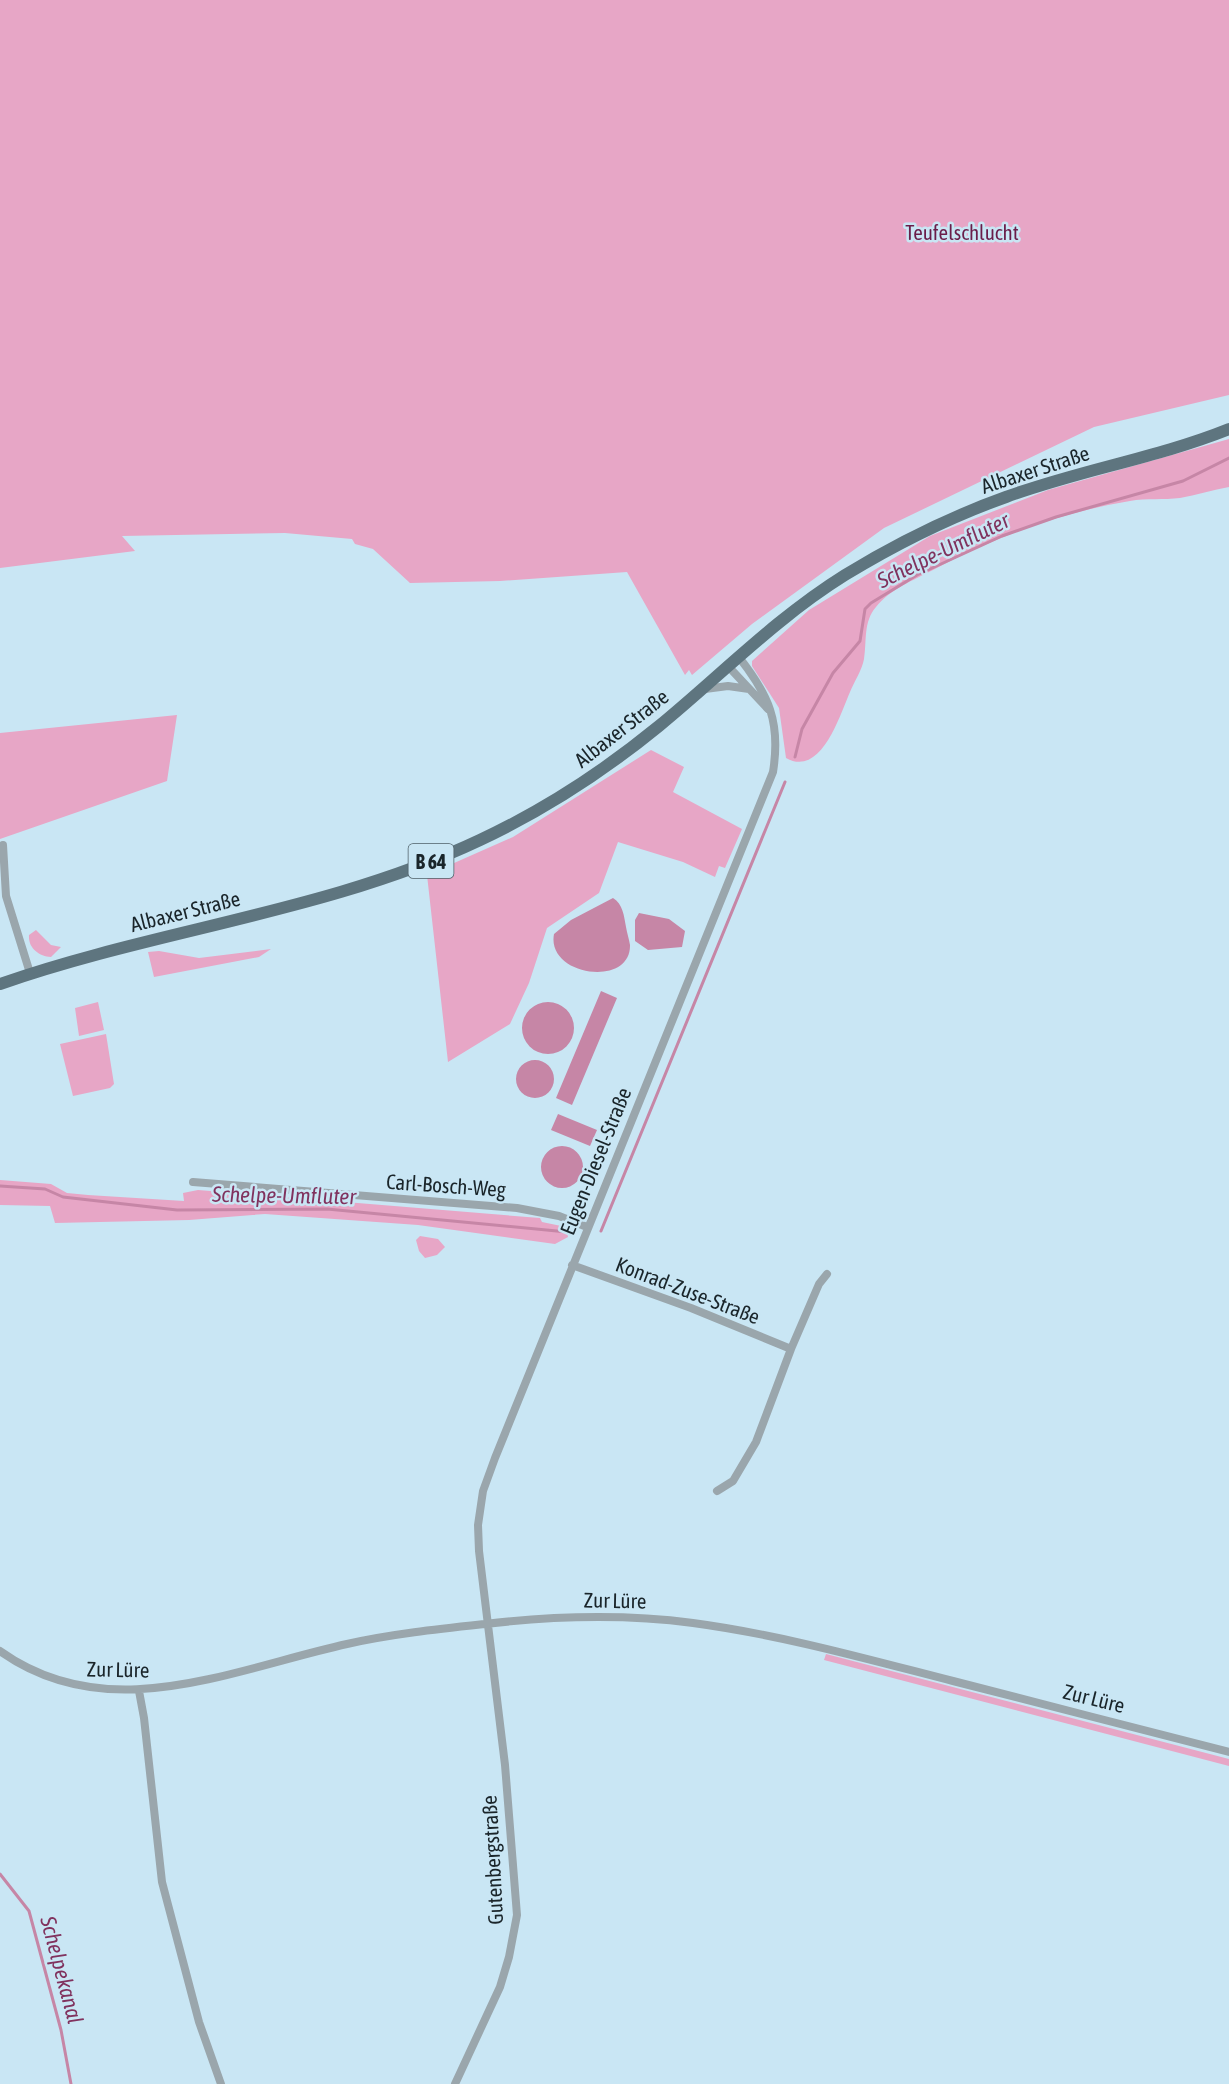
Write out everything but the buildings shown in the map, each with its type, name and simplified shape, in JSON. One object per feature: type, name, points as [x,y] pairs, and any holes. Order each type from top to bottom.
[{"type":"main road","name":"Albaxer Straße","points":[[0,984],[30,973],[148,940],[344,891],[446,855],[512,824],[574,788],[633,746],[727,665],[818,593],[918,534],[1006,497],[1229,429]]},
{"type":"street","name":"Eugen-Diesel-Straße","points":[[486,1623],[477,1525],[483,1491],[587,1227],[774,772],[777,746],[774,718],[766,697],[738,656]]},
{"type":"street","points":[[727,665],[774,718]]},
{"type":"street","points":[[698,692],[718,687],[749,688]]},
{"type":"street","points":[[3,845],[6,896],[30,973]]},
{"type":"street","name":"Carl-Bosch-Weg","points":[[193,1182],[517,1208],[559,1216],[587,1227]]},
{"type":"street","name":"Konrad-Zuse-Straße","points":[[572,1265],[691,1308],[791,1349]]},
{"type":"street","points":[[717,1491],[733,1481],[756,1442],[791,1349],[819,1284],[827,1274]]},
{"type":"street","name":"Zur Lüre","points":[[0,1651],[50,1679],[78,1687],[139,1691],[215,1676],[349,1644],[486,1623],[558,1617],[618,1617],[691,1623],[829,1648],[1229,1752]]},
{"type":"street","name":"Gutenbergstraße","points":[[455,2084],[500,1986],[509,1957],[517,1915],[505,1765],[486,1623]]},
{"type":"street","points":[[139,1691],[162,1882],[199,2022],[221,2084]]},
{"type":"green space","name":"Teufelschlucht","points":[[0,0],[1229,0],[1229,395],[1094,427],[884,528],[752,624],[692,675],[689,670],[685,675],[627,572],[500,581],[410,583],[373,549],[355,544],[352,539],[285,533],[122,536],[135,551],[0,568]]},
{"type":"green space","points":[[1229,439],[1229,487],[1180,498],[1130,501],[1054,519],[980,547],[910,581],[888,595],[876,607],[869,619],[863,663],[835,728],[827,741],[819,752],[809,759],[798,762],[786,758],[779,708],[752,666],[752,661],[809,610],[930,536],[1048,490]]},
{"type":"green space","points":[[177,715],[167,781],[0,839],[0,733]]},
{"type":"green space","points":[[651,750],[684,767],[673,792],[742,829],[725,868],[719,866],[715,877],[683,862],[618,842],[599,893],[547,928],[529,983],[510,1024],[448,1062],[427,875],[513,837]]},
{"type":"green space","points":[[36,930],[51,945],[61,947],[51,957],[42,955],[30,944],[29,935]]},
{"type":"green space","points":[[271,949],[259,957],[154,977],[148,952],[159,951],[199,958]]},
{"type":"green space","points":[[98,1002],[104,1030],[79,1036],[75,1008]]},
{"type":"green space","points":[[106,1034],[114,1084],[110,1088],[73,1096],[60,1044]]},
{"type":"green space","points":[[0,1180],[51,1184],[67,1193],[88,1195],[184,1201],[183,1193],[198,1190],[540,1218],[542,1222],[566,1227],[568,1237],[555,1244],[418,1225],[265,1214],[189,1220],[55,1223],[50,1206],[0,1205]]},
{"type":"green space","points":[[420,1236],[438,1239],[445,1247],[437,1255],[425,1258],[419,1251],[416,1240]]},
{"type":"green space","points":[[826,1654],[1229,1759],[1229,1766],[824,1660]]},
{"type":"shaded area","points":[[613,898],[621,907],[624,915],[630,945],[627,959],[617,967],[604,971],[589,971],[575,967],[563,959],[555,948],[554,934],[571,920]]},
{"type":"shaded area","points":[[639,913],[669,919],[685,931],[682,947],[648,950],[635,941],[635,920]]},
{"type":"shaded area","points":[[601,991],[617,998],[572,1105],[556,1098]]},
{"type":"shaded area","points":[[548,1002],[558,1004],[566,1010],[572,1018],[574,1028],[572,1038],[566,1046],[558,1052],[548,1054],[538,1052],[530,1046],[524,1038],[522,1028],[524,1018],[530,1010],[538,1004]]},
{"type":"shaded area","points":[[535,1060],[548,1066],[554,1079],[548,1092],[535,1098],[522,1092],[516,1079],[522,1066]]},
{"type":"shaded area","points":[[558,1114],[597,1130],[590,1146],[551,1130]]},
{"type":"shaded area","points":[[562,1146],[577,1152],[583,1167],[577,1182],[562,1188],[547,1182],[541,1167],[547,1152]]},
{"type":"waterway","name":"Schelpe-Umfluter","points":[[795,757],[802,729],[833,673],[860,641],[865,609],[871,603],[917,575],[1002,536],[1056,517],[1183,481],[1229,458]]},
{"type":"waterway","name":"Schelpe-Umfluter","points":[[601,1231],[785,782]]},
{"type":"waterway","name":"Schelpe-Umfluter","points":[[0,1186],[45,1189],[63,1197],[177,1210],[327,1209],[567,1232]]},
{"type":"waterway","name":"Schelpekanal","points":[[0,1874],[29,1911],[61,2030],[71,2084]]}]
